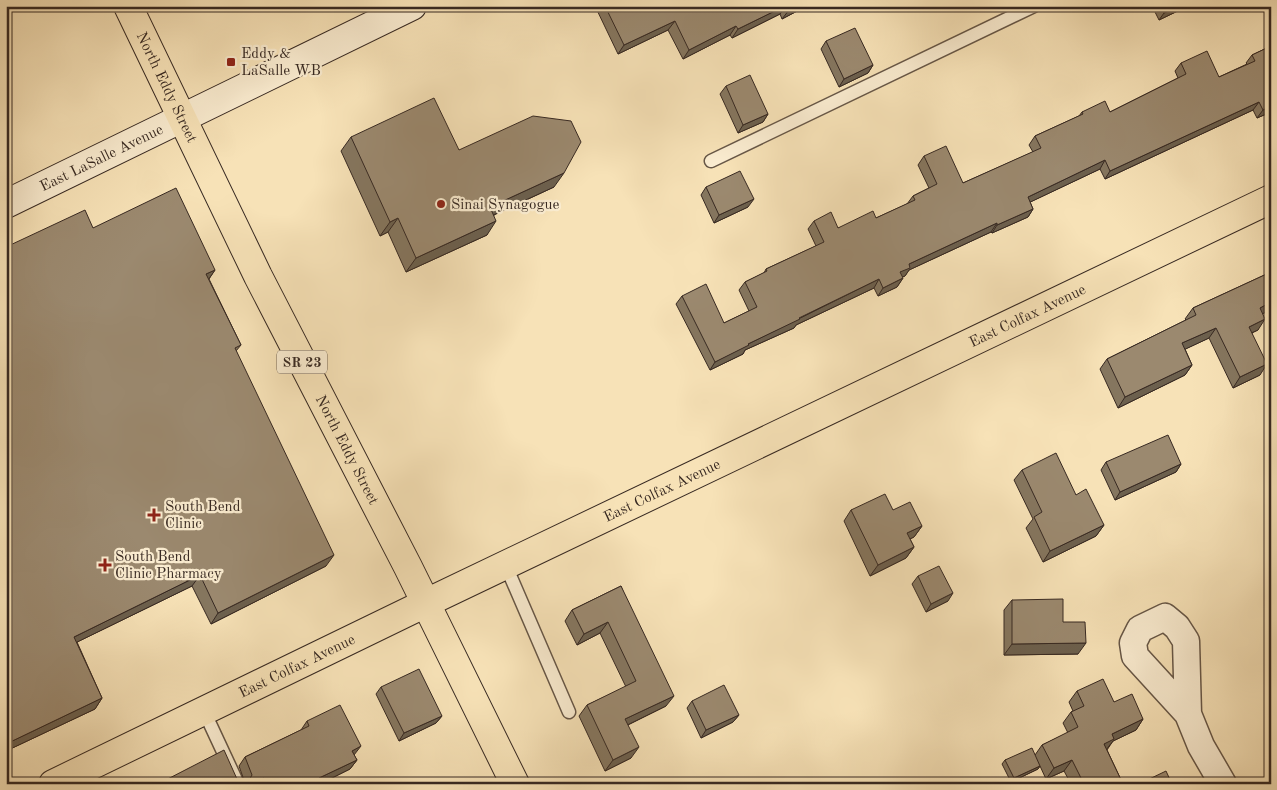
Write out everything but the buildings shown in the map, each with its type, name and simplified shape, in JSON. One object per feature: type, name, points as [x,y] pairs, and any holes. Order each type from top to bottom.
[{"type":"main road","name":"North Eddy Street","points":[[128,6],[258,276],[426,603],[515,784]]},
{"type":"main road","name":"East Colfax Avenue","points":[[53,784],[426,603],[1271,199]]},
{"type":"street","name":"East LaSalle Avenue","points":[[6,204],[412,6]]},
{"type":"street","points":[[1188,714],[1202,746],[1223,784]]},
{"type":"lane","points":[[711,161],[1034,6]]},
{"type":"lane","points":[[506,566],[569,712]]},
{"type":"lane","points":[[204,711],[238,784]]},
{"type":"place","name":"Eddy & LaSalle WB","points":[[231,62]]},
{"type":"place","name":"Sinai Synagogue","points":[[441,204]]},
{"type":"place","name":"South Bend Clinic","points":[[154,515]]},
{"type":"place","name":"South Bend Clinic Pharmacy","points":[[105,565]]}]
